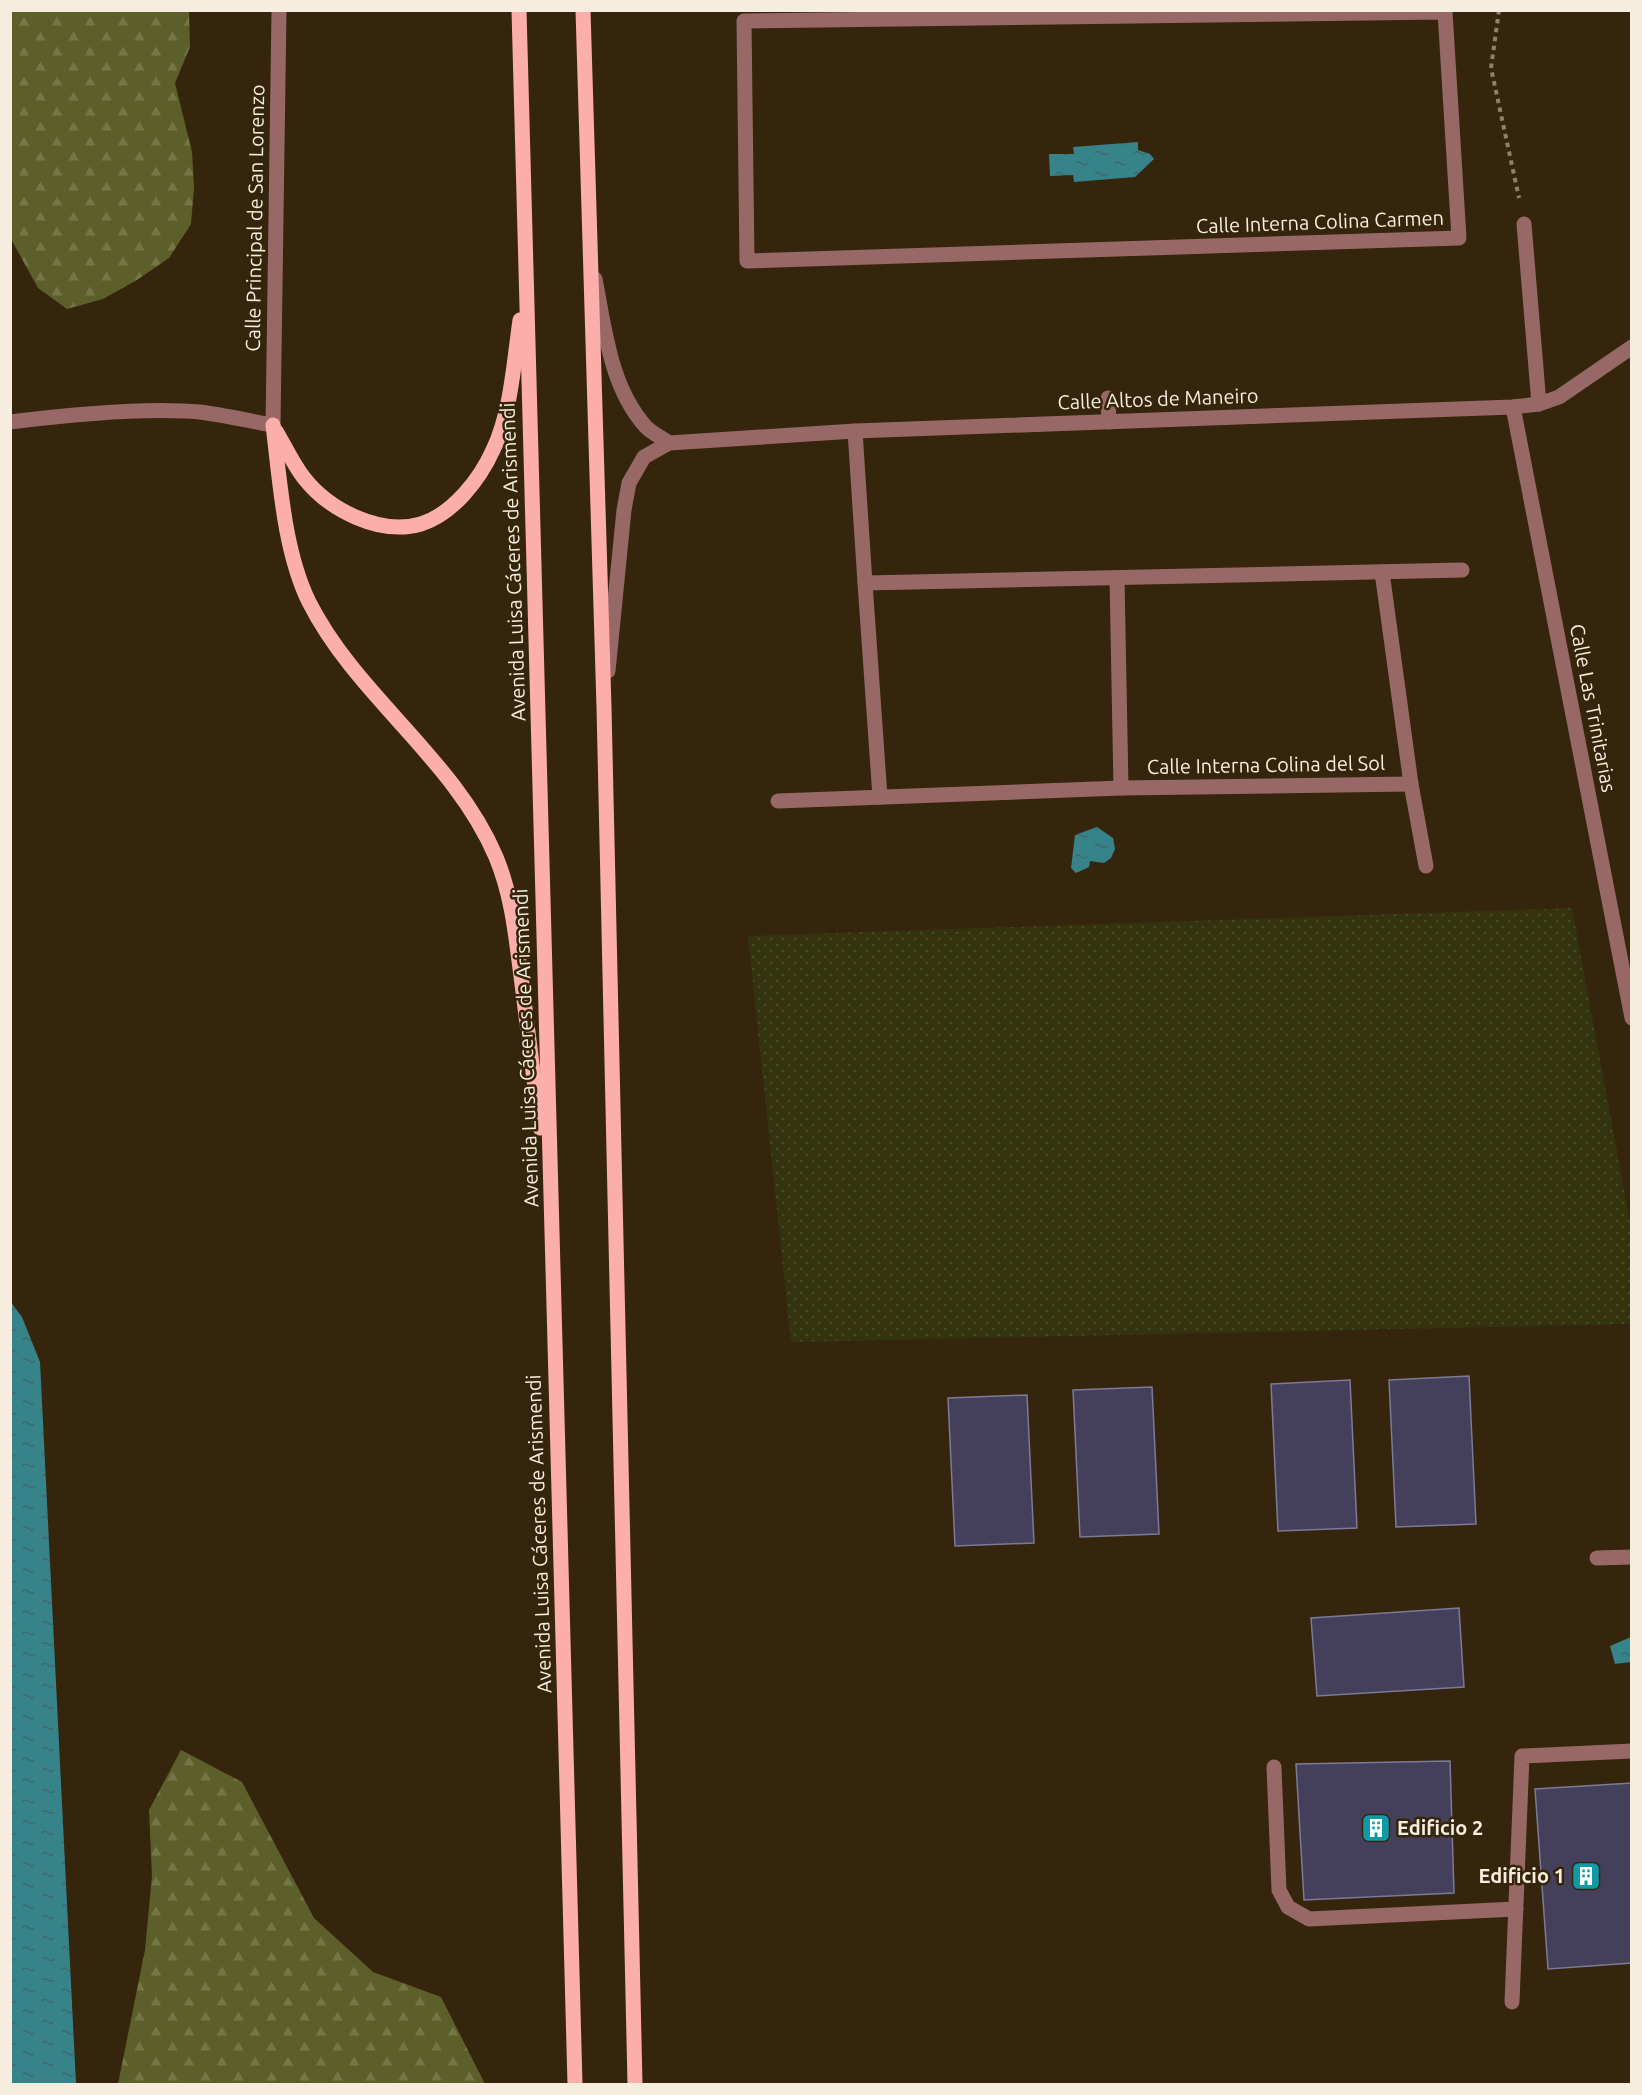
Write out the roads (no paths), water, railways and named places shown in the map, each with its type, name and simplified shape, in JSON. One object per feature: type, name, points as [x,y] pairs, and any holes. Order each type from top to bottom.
[{"type":"main road","name":"Avenida Luisa Cáceres de Arismendi","points":[[519,10],[575,2085]]},
{"type":"main road","points":[[584,10],[604,707],[635,2085]]},
{"type":"main road","points":[[273,425],[304,478],[330,503],[356,518],[382,525],[400,527],[423,524],[463,495],[494,449],[508,398],[526,282]]},
{"type":"main road","points":[[273,425],[283,509],[309,601],[335,645],[360,678],[428,753],[472,811],[495,856],[511,900],[551,1212]]},
{"type":"street","name":"Calle Principal de San Lorenzo","points":[[273,425],[279,10]]},
{"type":"street","name":"Calle Interna Colina Carmen","points":[[1445,12],[1459,238],[747,261],[744,21],[1445,12]]},
{"type":"street","points":[[1524,224],[1539,404]]},
{"type":"street","points":[[591,254],[612,364],[630,404],[647,428],[669,443],[644,457],[629,483],[624,510],[604,707]]},
{"type":"street","name":"Calle Altos de Maneiro","points":[[669,443],[855,430],[1513,407],[1539,404],[1559,397],[1632,347]]},
{"type":"street","points":[[1108,398],[1109,422]]},
{"type":"street","name":"Calle Las Trinitarias","points":[[1513,407],[1632,1018]]},
{"type":"street","points":[[10,422],[129,413],[200,412],[273,425]]},
{"type":"street","points":[[855,430],[880,797]]},
{"type":"street","points":[[865,583],[1462,570]]},
{"type":"street","name":"Calle Interna Colina del Sol","points":[[1382,572],[1411,784],[1426,866]]},
{"type":"street","name":"Calle Interna Colina del Sol","points":[[1117,578],[1121,788]]},
{"type":"street","name":"Calle Interna Colina del Sol","points":[[778,801],[1121,788],[1411,784]]},
{"type":"street","points":[[1597,1558],[1632,1557]]},
{"type":"street","points":[[1512,2002],[1522,1756],[1632,1751]]},
{"type":"street","points":[[1274,1767],[1279,1890],[1288,1907],[1309,1919],[1516,1909]]},
{"type":"water","points":[[1138,142],[1138,150],[1150,154],[1154,159],[1135,177],[1074,182],[1073,175],[1050,176],[1049,154],[1074,154],[1073,147]]},
{"type":"water","points":[[1097,827],[1113,838],[1115,849],[1111,858],[1104,863],[1090,861],[1089,867],[1076,873],[1071,868],[1075,835]]},
{"type":"water","points":[[10,1301],[22,1317],[40,1362],[76,2084],[11,2084]]},
{"type":"water","points":[[1631,1637],[1631,1662],[1615,1664],[1610,1646]]},
{"type":"place","name":"Edificio 2","points":[[1376,1828]]},
{"type":"place","name":"Edificio 1","points":[[1586,1876]]}]
